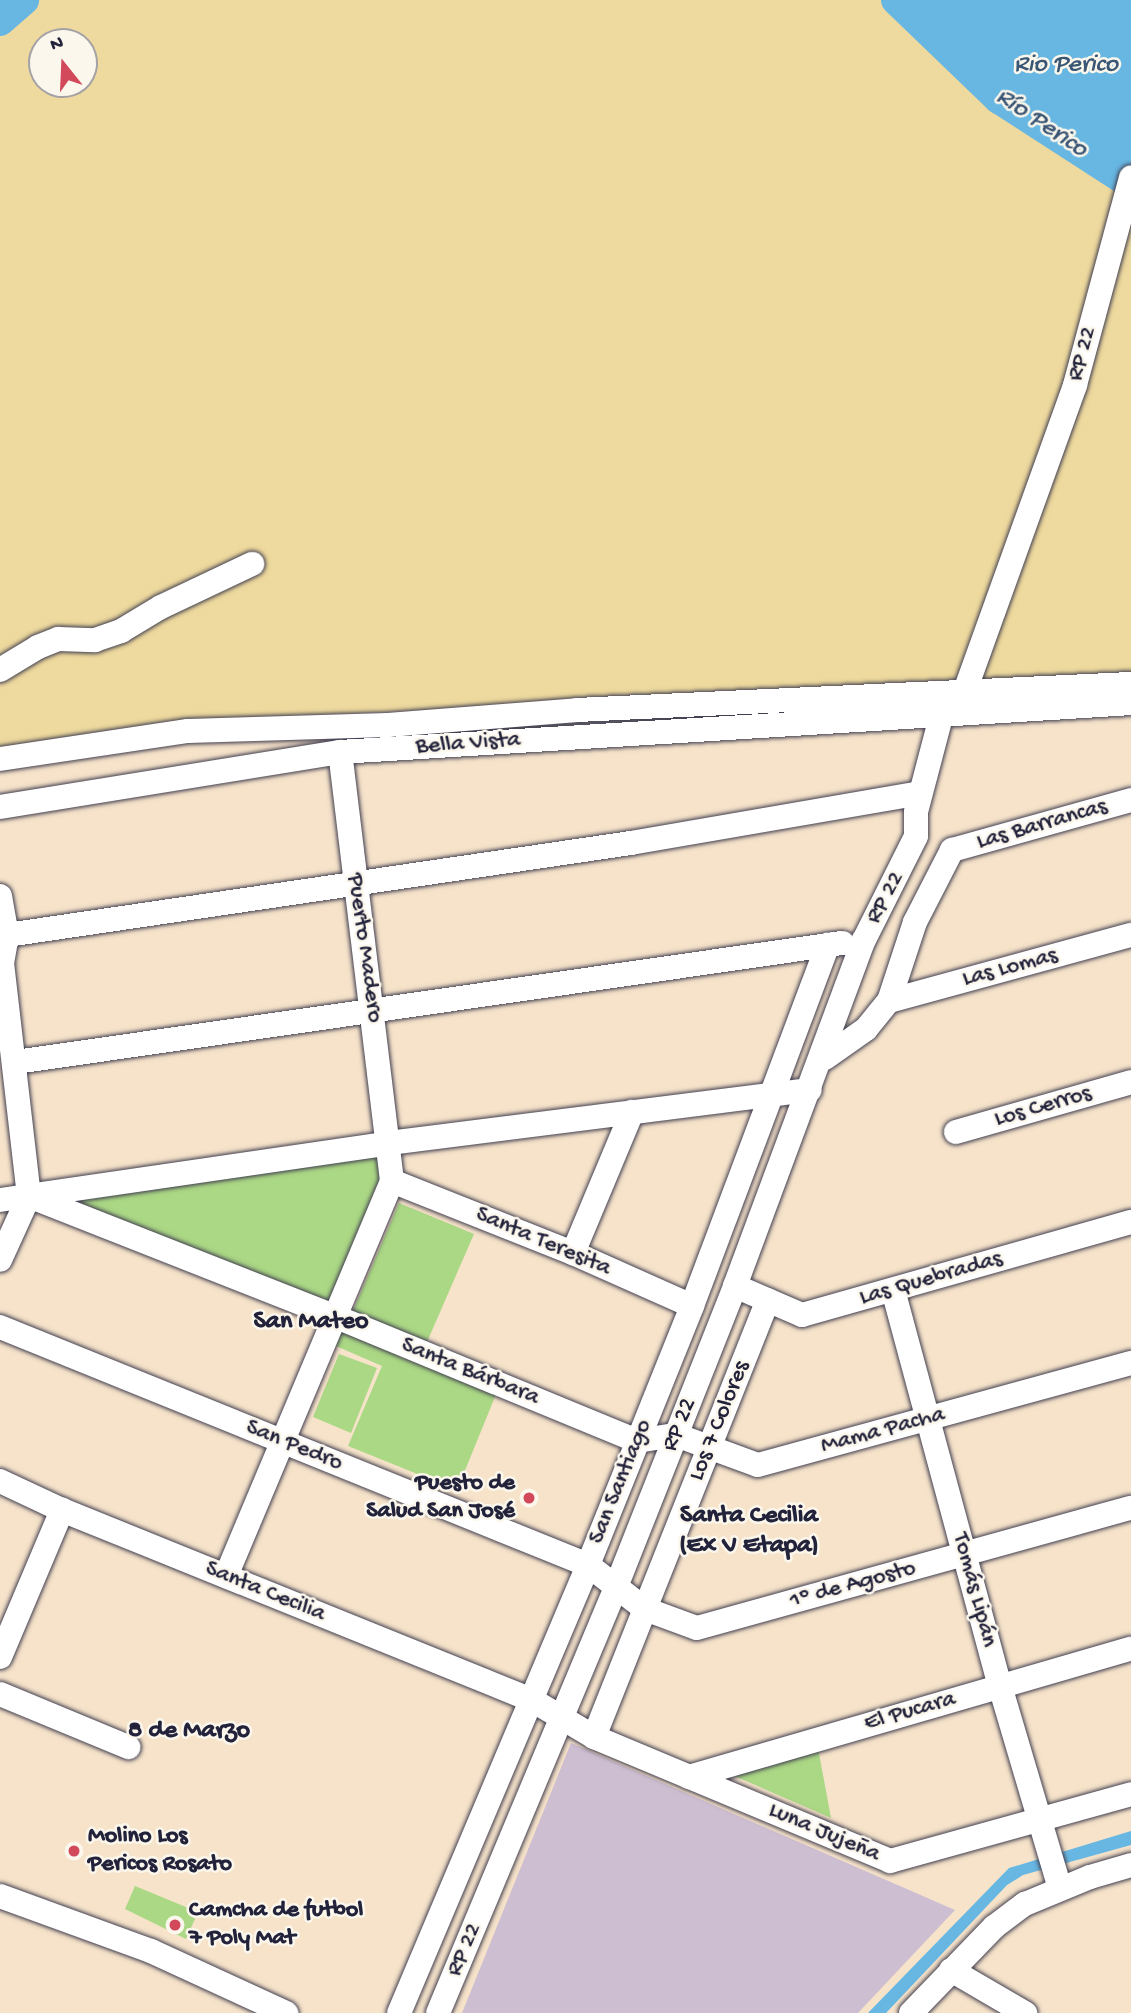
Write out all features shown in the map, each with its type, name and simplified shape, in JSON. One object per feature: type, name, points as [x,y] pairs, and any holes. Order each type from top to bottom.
[{"type":"street","name":"RP 22","points":[[941,717],[965,691],[1075,385],[1131,177]]},
{"type":"street","points":[[0,670],[38,646],[58,639],[95,640],[121,631],[161,607],[251,564]]},
{"type":"street","points":[[0,759],[188,731],[388,724],[577,710],[1131,684]]},
{"type":"street","name":"Bella Vista","points":[[0,807],[340,752],[941,717],[1131,703]]},
{"type":"street","points":[[7,935],[631,843],[920,793],[941,717]]},
{"type":"street","name":"Puerto Madero","points":[[340,752],[392,1181]]},
{"type":"street","name":"RP 22","points":[[438,2013],[564,1717],[616,1587],[735,1286],[864,940],[916,836],[916,812],[920,793]]},
{"type":"street","name":"Las Barrancas","points":[[889,1001],[915,922],[952,850],[1131,800]]},
{"type":"street","points":[[0,896],[7,935],[1,963],[16,1062],[29,1196],[0,1260]]},
{"type":"street","name":"Las Lomas","points":[[889,1001],[1131,935]]},
{"type":"street","points":[[16,1062],[373,1008],[864,940]]},
{"type":"street","name":"San Santiago","points":[[399,2013],[588,1565],[692,1307],[828,945]]},
{"type":"street","points":[[825,1058],[866,1029],[889,1001]]},
{"type":"street","name":"Los Cerros","points":[[956,1132],[1131,1082]]},
{"type":"street","points":[[0,1200],[389,1143],[810,1090]]},
{"type":"street","points":[[573,1253],[632,1112]]},
{"type":"street","points":[[226,1576],[392,1181]]},
{"type":"street","name":"Santa Teresita","points":[[392,1181],[573,1253],[692,1307]]},
{"type":"street","name":"Santa Bárbara","points":[[29,1196],[334,1316],[638,1441]]},
{"type":"street","name":"Las Quebradas","points":[[735,1286],[802,1315],[1131,1222]]},
{"type":"street","name":"Tomás Lipán","points":[[894,1290],[1000,1686],[1057,1880]]},
{"type":"street","name":"Los 7 Colores","points":[[594,1737],[768,1300]]},
{"type":"street","name":"San Pedro","points":[[0,1328],[588,1565]]},
{"type":"street","name":"Mama Pacha","points":[[676,1434],[758,1465],[1131,1363]]},
{"type":"street","points":[[638,1441],[676,1434]]},
{"type":"street","name":"Santa Cecilia","points":[[0,1481],[62,1510],[531,1700]]},
{"type":"street","name":"1º de Agosto","points":[[588,1565],[645,1609],[696,1628],[1131,1508]]},
{"type":"street","points":[[0,1657],[62,1510]]},
{"type":"street","name":"El Pucara","points":[[689,1777],[1131,1649]]},
{"type":"street","points":[[0,1694],[128,1747]]},
{"type":"street","name":"Luna Jujeña","points":[[531,1700],[594,1737],[890,1861],[1042,1831],[1131,1794]]},
{"type":"street","points":[[911,2013],[951,1970],[1015,1912],[1057,1880],[1125,1871]]},
{"type":"street","points":[[0,1896],[151,1951],[286,2013]]},
{"type":"street","points":[[951,1970],[1025,2013]]},
{"type":"shaded area","points":[[571,1743],[955,1910],[858,2013],[462,2013]]},
{"type":"green space","points":[[380,1156],[383,1185],[332,1305],[68,1201]]},
{"type":"green space","points":[[399,1203],[474,1234],[427,1342],[353,1311]]},
{"type":"green space","points":[[344,1323],[499,1387],[457,1490],[348,1446],[382,1366],[336,1346]]},
{"type":"green space","points":[[339,1354],[377,1368],[351,1433],[313,1417]]},
{"type":"green space","points":[[818,1748],[831,1818],[723,1771]]},
{"type":"green space","name":"Camcha de futbol 7 Poly Mat","points":[[135,1886],[198,1912],[186,1939],[125,1909]]},
{"type":"sand","points":[[0,0],[1131,0],[1131,673],[191,722],[0,749]]},
{"type":"water","points":[[0,0],[24,0],[0,21]]},
{"type":"water","name":"Rio Perico","points":[[896,0],[1131,0],[1131,184],[999,99]]},
{"type":"water","points":[[1131,1831],[1131,1845],[1023,1875],[1007,1885],[886,2013],[868,2013],[1009,1868]]},
{"type":"waterway","name":"Río Perico","points":[[0,21],[24,0]]},
{"type":"waterway","name":"Río Perico","points":[[896,0],[999,99],[1131,184]]},
{"type":"place","name":"Puesto de Salud San José","points":[[529,1498]]},
{"type":"place","name":"Molino Los Pericos Rosato","points":[[74,1851]]},
{"type":"place","name":"Camcha de futbol 7 Poly Mat","points":[[175,1925]]},
{"type":"district","name":"San Mateo","points":[[311,1323]]},
{"type":"district","name":"Santa Cecilia (Ex V Etapa)","points":[[749,1532]]},
{"type":"district","name":"8 de Marzo","points":[[189,1732]]}]
